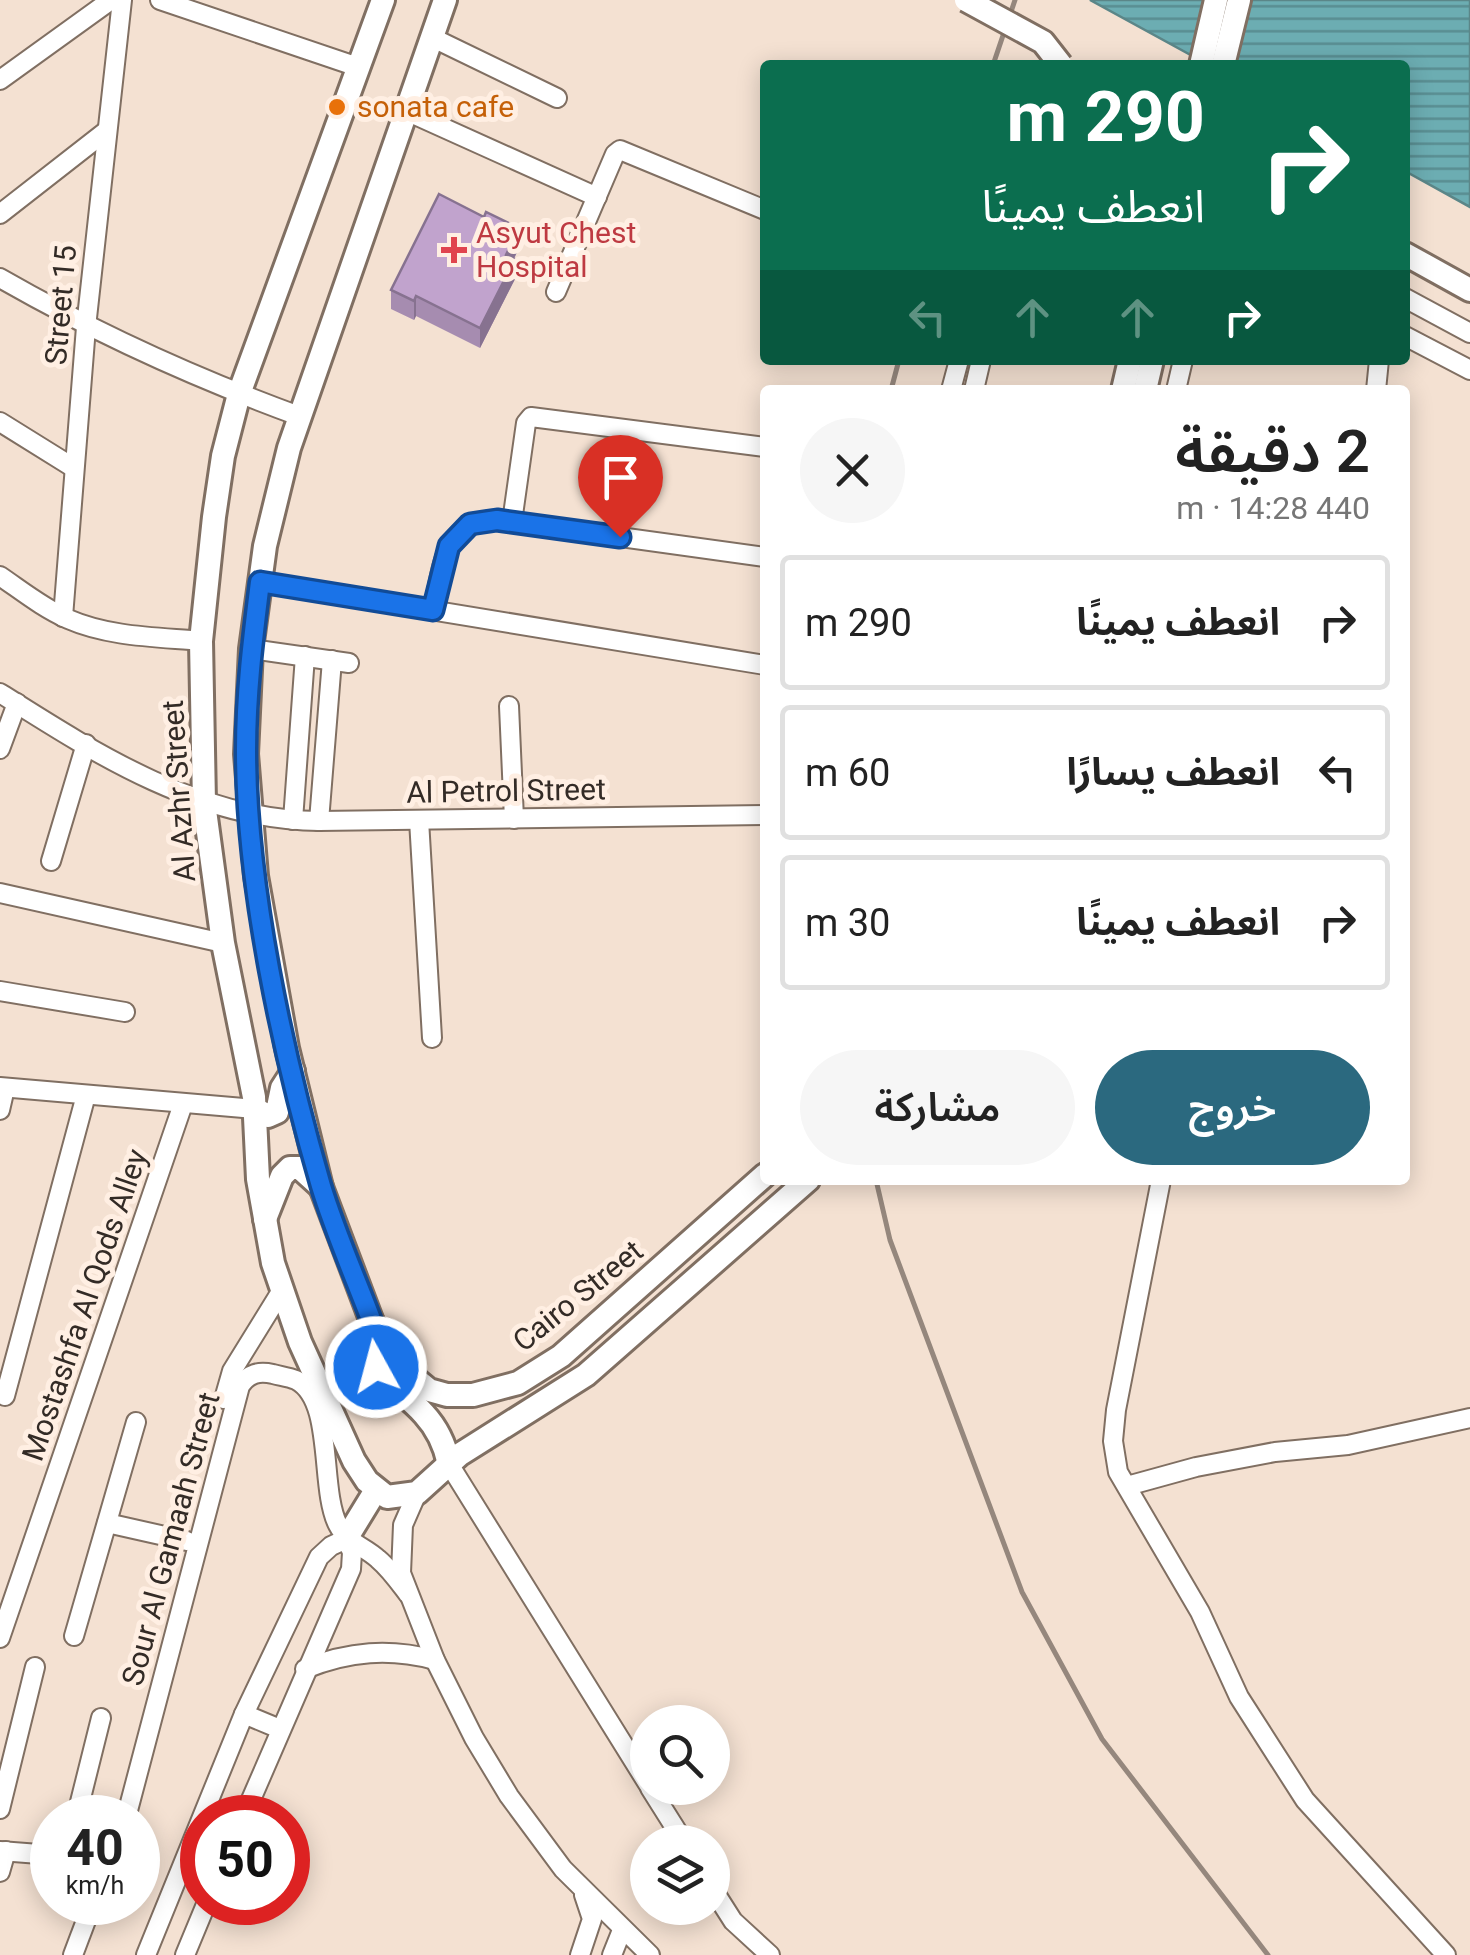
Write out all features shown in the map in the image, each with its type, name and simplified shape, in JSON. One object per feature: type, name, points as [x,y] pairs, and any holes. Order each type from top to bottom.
[{"type":"main road","name":"Al Azhr Street","points":[[376,1490],[354,1462],[300,1342],[264,1224],[255,1109],[223,943],[204,803],[201,641],[216,502],[238,394],[383,0]]},
{"type":"main road","points":[[346,1539],[376,1490],[387,1498],[417,1493],[449,1464],[442,1441],[425,1415],[388,1384],[376,1367],[370,1345],[372,1322],[321,1187],[292,1072],[266,938],[249,814],[247,696],[271,515],[299,416],[445,0]]},
{"type":"main road","points":[[966,0],[1042,42],[1057,60]]},
{"type":"main road","points":[[1202,60],[1216,0]]},
{"type":"main road","points":[[1224,60],[1240,0]]},
{"type":"main road","points":[[1410,257],[1470,290]]},
{"type":"main road","points":[[255,1109],[268,1116],[277,1112],[282,1088],[292,1072]]},
{"type":"main road","points":[[264,1224],[282,1176],[290,1168],[300,1168],[321,1187]]},
{"type":"main road","name":"Cairo Street","points":[[372,1322],[401,1367],[429,1390],[473,1394],[518,1383],[575,1344],[760,1178]]},
{"type":"main road","name":"Cairo Street","points":[[449,1464],[586,1375],[802,1185]]},
{"type":"street","points":[[0,80],[110,0]]},
{"type":"street","name":"Street 15","points":[[63,617],[104,132],[122,0]]},
{"type":"street","points":[[160,0],[358,66]]},
{"type":"street","points":[[214,18],[221,0]]},
{"type":"street","points":[[431,37],[558,98]]},
{"type":"street","points":[[404,110],[597,198]]},
{"type":"street","points":[[0,214],[104,132]]},
{"type":"street","points":[[556,292],[615,154],[626,150],[760,208]]},
{"type":"street","points":[[0,278],[86,327],[238,394],[299,416]]},
{"type":"street","points":[[1410,301],[1470,333]]},
{"type":"street","points":[[1410,339],[1470,370]]},
{"type":"street","points":[[512,522],[526,423],[531,417],[760,446]]},
{"type":"street","points":[[0,422],[74,468]]},
{"type":"street","points":[[433,610],[445,556],[455,538],[470,524],[480,521],[512,522],[760,556]]},
{"type":"street","points":[[0,576],[63,617],[131,635],[201,641]]},
{"type":"street","points":[[260,582],[760,664]]},
{"type":"street","points":[[251,649],[340,662],[319,821]]},
{"type":"street","points":[[293,820],[305,656]]},
{"type":"street","name":"Al Petrol Street","points":[[0,692],[151,782],[204,803],[249,814],[319,821],[760,815]]},
{"type":"street","points":[[0,749],[17,703]]},
{"type":"street","points":[[509,706],[514,818]]},
{"type":"street","points":[[51,861],[86,744]]},
{"type":"street","points":[[418,820],[432,1038]]},
{"type":"street","points":[[0,893],[223,943]]},
{"type":"street","points":[[0,991],[124,1012]]},
{"type":"street","points":[[0,1110],[2,1088],[255,1109]]},
{"type":"street","points":[[5,1396],[86,1095]]},
{"type":"street","name":"Mostashfa Al Qods Alley","points":[[0,1638],[182,1104]]},
{"type":"street","points":[[1160,1185],[1116,1410],[1113,1442],[1118,1472],[1200,1612],[1239,1697],[1288,1776],[1341,1842],[1446,1955]]},
{"type":"street","name":"Sour Al Gamaah Street","points":[[121,1795],[232,1372],[282,1290]]},
{"type":"street","name":"Sour Al Gamaah Street","points":[[132,1795],[240,1386],[248,1376],[262,1372],[295,1380],[310,1393],[320,1419],[328,1497],[346,1539]]},
{"type":"street","points":[[1128,1486],[1196,1467],[1275,1452],[1348,1445],[1470,1418]]},
{"type":"street","points":[[74,1636],[136,1422]]},
{"type":"street","points":[[449,1464],[630,1755]]},
{"type":"street","points":[[417,1493],[408,1508],[400,1542],[401,1573],[436,1660],[474,1738],[508,1796],[545,1847],[650,1955]]},
{"type":"street","points":[[107,1523],[188,1541]]},
{"type":"street","points":[[346,1539],[377,1558],[408,1594]]},
{"type":"street","points":[[252,1795],[351,1570],[352,1552],[346,1539]]},
{"type":"street","points":[[146,1955],[244,1714],[319,1557],[346,1539]]},
{"type":"street","points":[[305,1669],[362,1653],[400,1653],[436,1660]]},
{"type":"street","points":[[0,1809],[36,1667]]},
{"type":"street","points":[[244,1714],[280,1729]]},
{"type":"street","points":[[82,1795],[101,1718]]},
{"type":"street","points":[[0,1872],[3,1851],[30,1853]]},
{"type":"street","points":[[576,1882],[589,1904],[592,1919],[580,1955]]},
{"type":"street","points":[[730,1916],[770,1955]]},
{"type":"street","points":[[73,1955],[84,1925]]},
{"type":"street","points":[[184,1955],[197,1925]]},
{"type":"street","points":[[612,1955],[622,1930]]},
{"type":"water","points":[[1090,0],[1470,0],[1470,207],[1410,174],[1410,60],[1200,60]]},
{"type":"building","points":[[439,194],[484,217],[486,212],[519,228],[506,255],[515,259],[480,328],[416,296],[414,301],[391,290]]},
{"type":"railway","points":[[995,60],[1015,0]]},
{"type":"railway","points":[[892,385],[898,365]]},
{"type":"railway","points":[[877,1185],[890,1240],[1022,1592],[1102,1739],[1268,1955]]},
{"type":"place","name":"sonata cafe","points":[[337,107]]},
{"type":"place","name":"Asyut Chest Hospital","points":[[454,250]]},
{"type":"route","points":[[376,1367],[370,1345],[372,1322],[321,1187],[298,1096],[256,876],[246,725],[260,582],[433,610],[449,546],[470,524],[497,520],[620,537]]}]
